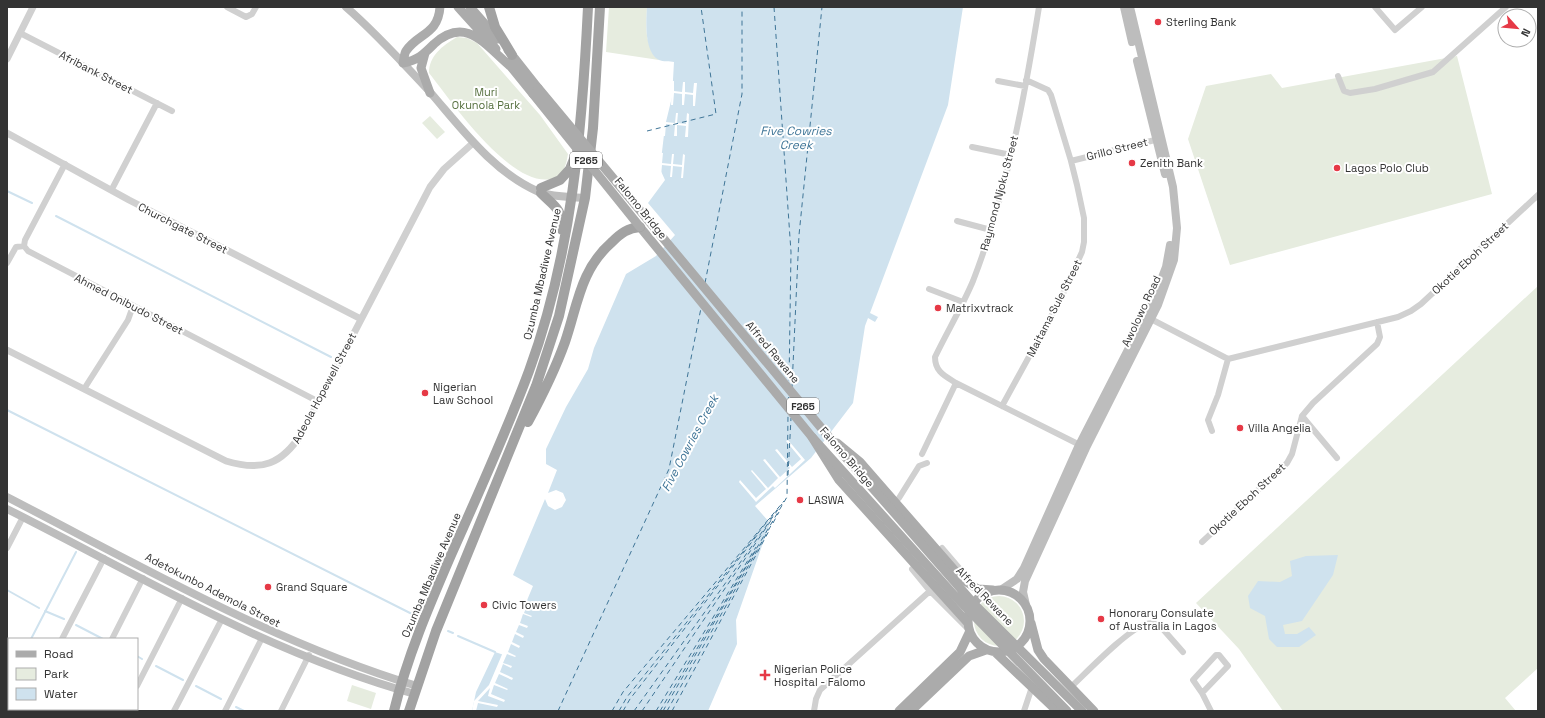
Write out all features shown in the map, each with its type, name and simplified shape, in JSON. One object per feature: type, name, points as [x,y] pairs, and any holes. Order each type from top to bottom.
[{"type":"highway","points":[[489,7],[495,27],[512,55]]},
{"type":"highway","name":"Ozumba Mbadiwe Avenue","points":[[394,711],[400,686],[431,599],[516,406],[549,306],[572,194],[578,148],[588,7]]},
{"type":"highway","points":[[409,711],[436,631],[539,379],[559,316],[585,195],[593,128],[600,7]]},
{"type":"highway","points":[[561,252],[562,225],[560,211],[553,202],[539,190],[556,183],[566,175],[578,148]]},
{"type":"highway","points":[[509,455],[553,373],[573,317],[582,282],[594,261],[607,246],[627,229],[640,227]]},
{"type":"main road","points":[[346,7],[403,63],[473,143],[517,179],[539,190],[585,195]]},
{"type":"main road","points":[[403,63],[406,51],[432,28],[440,7]]},
{"type":"main road","name":"F265","points":[[458,7],[484,34],[510,66],[536,91]]},
{"type":"main road","name":"F265","points":[[470,7],[512,55],[536,91]]},
{"type":"main road","name":"Awolowo Road","points":[[997,590],[1017,579],[1022,573],[1082,446],[1170,275],[1174,260],[1177,228],[1173,187],[1124,7]]},
{"type":"main road","name":"Awolowo Road","points":[[1130,7],[1159,139]]},
{"type":"main road","points":[[403,63],[416,60],[442,36],[450,32],[463,31],[476,37],[510,66]]},
{"type":"main road","points":[[425,52],[421,68],[430,93]]},
{"type":"main road","name":"Falomo Bridge","points":[[536,91],[640,227],[812,437],[954,595],[1067,711]]},
{"type":"main road","name":"Alfred Rewane","points":[[536,91],[822,429],[970,599],[1082,711]]},
{"type":"main road","points":[[822,429],[860,462],[963,580],[978,589],[1011,592],[1020,597],[1026,605],[1038,650],[1044,659],[1072,686],[1094,711]]},
{"type":"main road","points":[[812,437],[839,480],[945,598],[968,628],[979,646],[996,653],[1057,711]]},
{"type":"main road","name":"Awolowo Road","points":[[1026,605],[1023,592],[1025,581],[1082,446]]},
{"type":"main road","name":"Adetokunbo Ademola Street","points":[[7,497],[239,617],[400,686]]},
{"type":"main road","name":"Adetokunbo Ademola Street","points":[[7,508],[222,619],[262,638],[308,658],[416,690]]},
{"type":"main road","points":[[899,711],[960,652],[968,628],[968,613],[977,598],[997,590]]},
{"type":"main road","points":[[996,653],[1014,649],[1021,644],[1030,627],[1030,618]]},
{"type":"main road","points":[[911,711],[969,656],[986,650]]},
{"type":"street","points":[[7,59],[33,7]]},
{"type":"street","points":[[227,7],[246,17],[252,14],[256,7]]},
{"type":"street","name":"Raymond Njoku Street","points":[[1039,7],[1026,83],[1011,155],[991,230],[972,283],[935,357],[936,367],[940,373],[956,384],[1082,446]]},
{"type":"street","points":[[1375,7],[1394,30],[1422,7]]},
{"type":"street","points":[[1338,76],[1344,91],[1350,92],[1374,88],[1433,72],[1506,7]]},
{"type":"street","name":"Afribank Street","points":[[20,33],[172,111]]},
{"type":"street","name":"Maitama Sule Street","points":[[998,81],[1026,83],[1048,90],[1071,161],[1084,218],[1085,232],[1082,252],[1042,336],[1002,406]]},
{"type":"street","points":[[112,189],[157,103]]},
{"type":"street","name":"Churchgate Street","points":[[7,133],[136,203],[361,319]]},
{"type":"street","name":"Grillo Street","points":[[1071,161],[1159,139]]},
{"type":"street","name":"Adeola Hopewell Street","points":[[7,350],[226,461],[242,466],[257,467],[274,462],[291,448],[302,433],[430,187],[444,169],[473,143]]},
{"type":"street","points":[[972,147],[1011,155]]},
{"type":"street","points":[[7,263],[16,247],[24,246],[25,240],[65,164]]},
{"type":"street","name":"Okotie Eboh Street","points":[[1228,359],[1398,317],[1411,311],[1421,304],[1538,195]]},
{"type":"street","points":[[957,221],[991,230]]},
{"type":"street","name":"Ahmed Onibudo Street","points":[[24,246],[28,252],[319,402]]},
{"type":"street","points":[[929,289],[963,302]]},
{"type":"street","points":[[84,389],[128,320],[134,306]]},
{"type":"street","points":[[1148,318],[1228,359],[1218,395],[1208,420],[1212,431]]},
{"type":"street","points":[[1337,458],[1302,416],[1377,344],[1380,337],[1377,322]]},
{"type":"street","points":[[922,454],[956,384]]},
{"type":"street","name":"Okotie Eboh Street","points":[[1202,542],[1290,458],[1302,416]]},
{"type":"street","points":[[899,498],[919,466],[927,463]]},
{"type":"street","points":[[7,548],[23,517]]},
{"type":"street","points":[[942,548],[978,589]]},
{"type":"street","points":[[63,638],[104,558]]},
{"type":"street","points":[[912,569],[930,591],[968,628]]},
{"type":"street","points":[[113,638],[143,578]]},
{"type":"street","points":[[814,711],[820,690],[930,591]]},
{"type":"street","points":[[138,684],[182,598]]},
{"type":"street","points":[[174,711],[222,619]]},
{"type":"street","points":[[1072,686],[1134,630],[1147,624],[1156,624],[1161,627],[1183,652]]},
{"type":"street","points":[[225,711],[262,638]]},
{"type":"street","points":[[281,711],[312,649]]},
{"type":"street","points":[[1202,693],[1228,666],[1219,655],[1216,656],[1194,679],[1211,711]]},
{"type":"street","points":[[1024,711],[1032,687]]},
{"type":"green space","points":[[609,7],[647,7],[646,29],[648,42],[659,60],[606,52]]},
{"type":"green space","name":"Muri Okunola Park","points":[[457,37],[467,38],[477,43],[540,115],[568,154],[562,173],[551,179],[535,178],[518,170],[500,157],[483,140],[452,103],[429,73],[431,61],[437,52]]},
{"type":"green space","name":"Lagos Polo Club","points":[[1457,56],[1492,194],[1230,265],[1188,139],[1206,86],[1271,74],[1282,88]]},
{"type":"green space","points":[[430,116],[445,132],[437,139],[422,123]]},
{"type":"green space","points":[[1538,286],[1538,668],[1505,698],[1516,711],[1283,711],[1239,649],[1196,603]]},
{"type":"green space","points":[[994,596],[1004,596],[1017,603],[1024,616],[1024,626],[1017,639],[1004,646],[994,646],[985,642],[978,635],[974,626],[974,616],[978,607],[985,600]]},
{"type":"green space","points":[[352,685],[376,693],[371,709],[347,701]]},
{"type":"water","name":"Five Cowries Creek","points":[[647,7],[963,7],[948,105],[870,313],[878,317],[875,322],[868,318],[865,326],[853,403],[811,458],[755,506],[770,523],[736,620],[737,644],[708,711],[472,711],[476,692],[495,652],[504,655],[533,586],[513,575],[545,499],[548,506],[555,510],[562,507],[566,500],[563,493],[556,490],[548,493],[557,470],[546,464],[546,449],[566,407],[588,369],[594,348],[626,274],[656,256],[675,235],[648,203],[665,180],[660,169],[665,126],[672,97],[674,62],[659,60],[654,56],[651,50],[647,36]]},
{"type":"water","points":[[1338,555],[1333,575],[1302,621],[1283,625],[1285,634],[1297,634],[1309,627],[1316,635],[1299,647],[1277,647],[1269,639],[1265,616],[1250,608],[1248,596],[1258,581],[1280,582],[1292,576],[1290,561],[1306,556]]},
{"type":"pier","points":[[672,81],[674,81],[674,91],[682,92],[683,82],[685,82],[685,92],[693,93],[694,83],[697,83],[695,106],[693,106],[693,95],[685,94],[684,105],[682,105],[682,94],[674,93],[673,105],[671,105]]},
{"type":"pier","points":[[666,112],[666,122],[675,123],[676,113],[678,113],[677,123],[686,124],[687,113],[689,114],[688,137],[685,137],[686,126],[677,125],[677,136],[674,136],[675,125],[666,124],[665,136],[663,136]]},
{"type":"pier","points":[[660,153],[663,153],[662,163],[671,164],[672,154],[674,154],[673,164],[682,165],[683,154],[685,155],[683,178],[681,178],[682,167],[673,166],[672,177],[670,177],[671,166],[662,165],[661,176],[659,172]]},
{"type":"pier","points":[[788,440],[805,460],[775,488],[773,486],[756,502],[739,482],[740,480],[756,498],[766,489],[751,471],[752,470],[768,488],[778,478],[763,460],[765,459],[780,477],[790,468],[775,450],[777,449],[792,467],[801,459],[786,441]]},
{"type":"pier","points":[[524,607],[526,608],[524,613],[532,616],[523,614],[520,623],[528,626],[527,628],[519,625],[516,632],[524,636],[523,638],[515,634],[512,642],[520,646],[519,648],[511,644],[508,652],[516,656],[507,654],[503,663],[512,666],[511,668],[503,664],[500,672],[513,678],[512,680],[499,674],[495,683],[508,689],[507,690],[494,685],[491,694],[505,700],[504,702],[488,696],[490,688],[478,701],[498,705],[497,707],[478,703],[476,711],[472,711],[474,701],[489,685],[521,610],[523,610]]},
{"type":"waterway","points":[[7,191],[32,203]]},
{"type":"waterway","points":[[56,216],[331,357]]},
{"type":"waterway","points":[[7,410],[414,615]]},
{"type":"waterway","points":[[32,638],[76,552]]},
{"type":"waterway","points":[[7,590],[39,608]]},
{"type":"waterway","points":[[45,611],[64,619]]},
{"type":"waterway","points":[[76,625],[101,638]]},
{"type":"waterway","points":[[448,631],[453,633]]},
{"type":"waterway","points":[[458,636],[495,652]]},
{"type":"waterway","points":[[138,657],[142,659]]},
{"type":"waterway","points":[[156,666],[183,680]]},
{"type":"waterway","points":[[196,686],[221,699]]},
{"type":"waterway","points":[[236,707],[244,711]]},
{"type":"ferry route","points":[[647,131],[716,114],[701,7]]},
{"type":"ferry route","points":[[705,283],[742,94],[742,7]]},
{"type":"ferry route","points":[[774,7],[791,252],[789,382]]},
{"type":"ferry route","points":[[792,387],[799,235],[822,7]]},
{"type":"ferry route","points":[[558,711],[669,469],[701,308]]},
{"type":"ferry route","points":[[788,402],[789,395]]},
{"type":"ferry route","points":[[791,405],[792,398]]},
{"type":"ferry route","points":[[660,711],[787,497],[788,415]]},
{"type":"ferry route","points":[[788,475],[791,418]]},
{"type":"ferry route","points":[[612,711],[623,692],[784,501]]},
{"type":"ferry route","points":[[634,711],[782,504]]},
{"type":"ferry route","points":[[770,519],[777,510]]},
{"type":"ferry route","points":[[773,523],[779,512]]},
{"type":"ferry route","points":[[619,711],[627,697],[770,518]]},
{"type":"ferry route","points":[[642,711],[772,519]]},
{"type":"ferry route","points":[[667,711],[773,522]]},
{"type":"ferry route","points":[[672,711],[770,529]]},
{"type":"ferry route","points":[[623,711],[630,699],[758,534]]},
{"type":"ferry route","points":[[656,711],[756,547]]},
{"type":"ferry route","points":[[663,711],[757,548]]},
{"type":"place","name":"Sterling Bank","points":[[1158,22]]},
{"type":"place","name":"Zenith Bank","points":[[1132,163]]},
{"type":"place","name":"Lagos Polo Club","points":[[1337,168]]},
{"type":"place","name":"Matrixvtrack","points":[[938,308]]},
{"type":"place","name":"Nigerian Law School","points":[[425,393]]},
{"type":"place","name":"Villa Angelia","points":[[1240,428]]},
{"type":"place","name":"LASWA","points":[[800,500]]},
{"type":"place","name":"Grand Square","points":[[268,587]]},
{"type":"place","name":"Civic Towers","points":[[484,605]]},
{"type":"place","name":"Honorary Consulate of Australia in Lagos","points":[[1101,619]]},
{"type":"place","name":"Nigerian Police Hospital - Falomo","points":[[765,675]]}]
